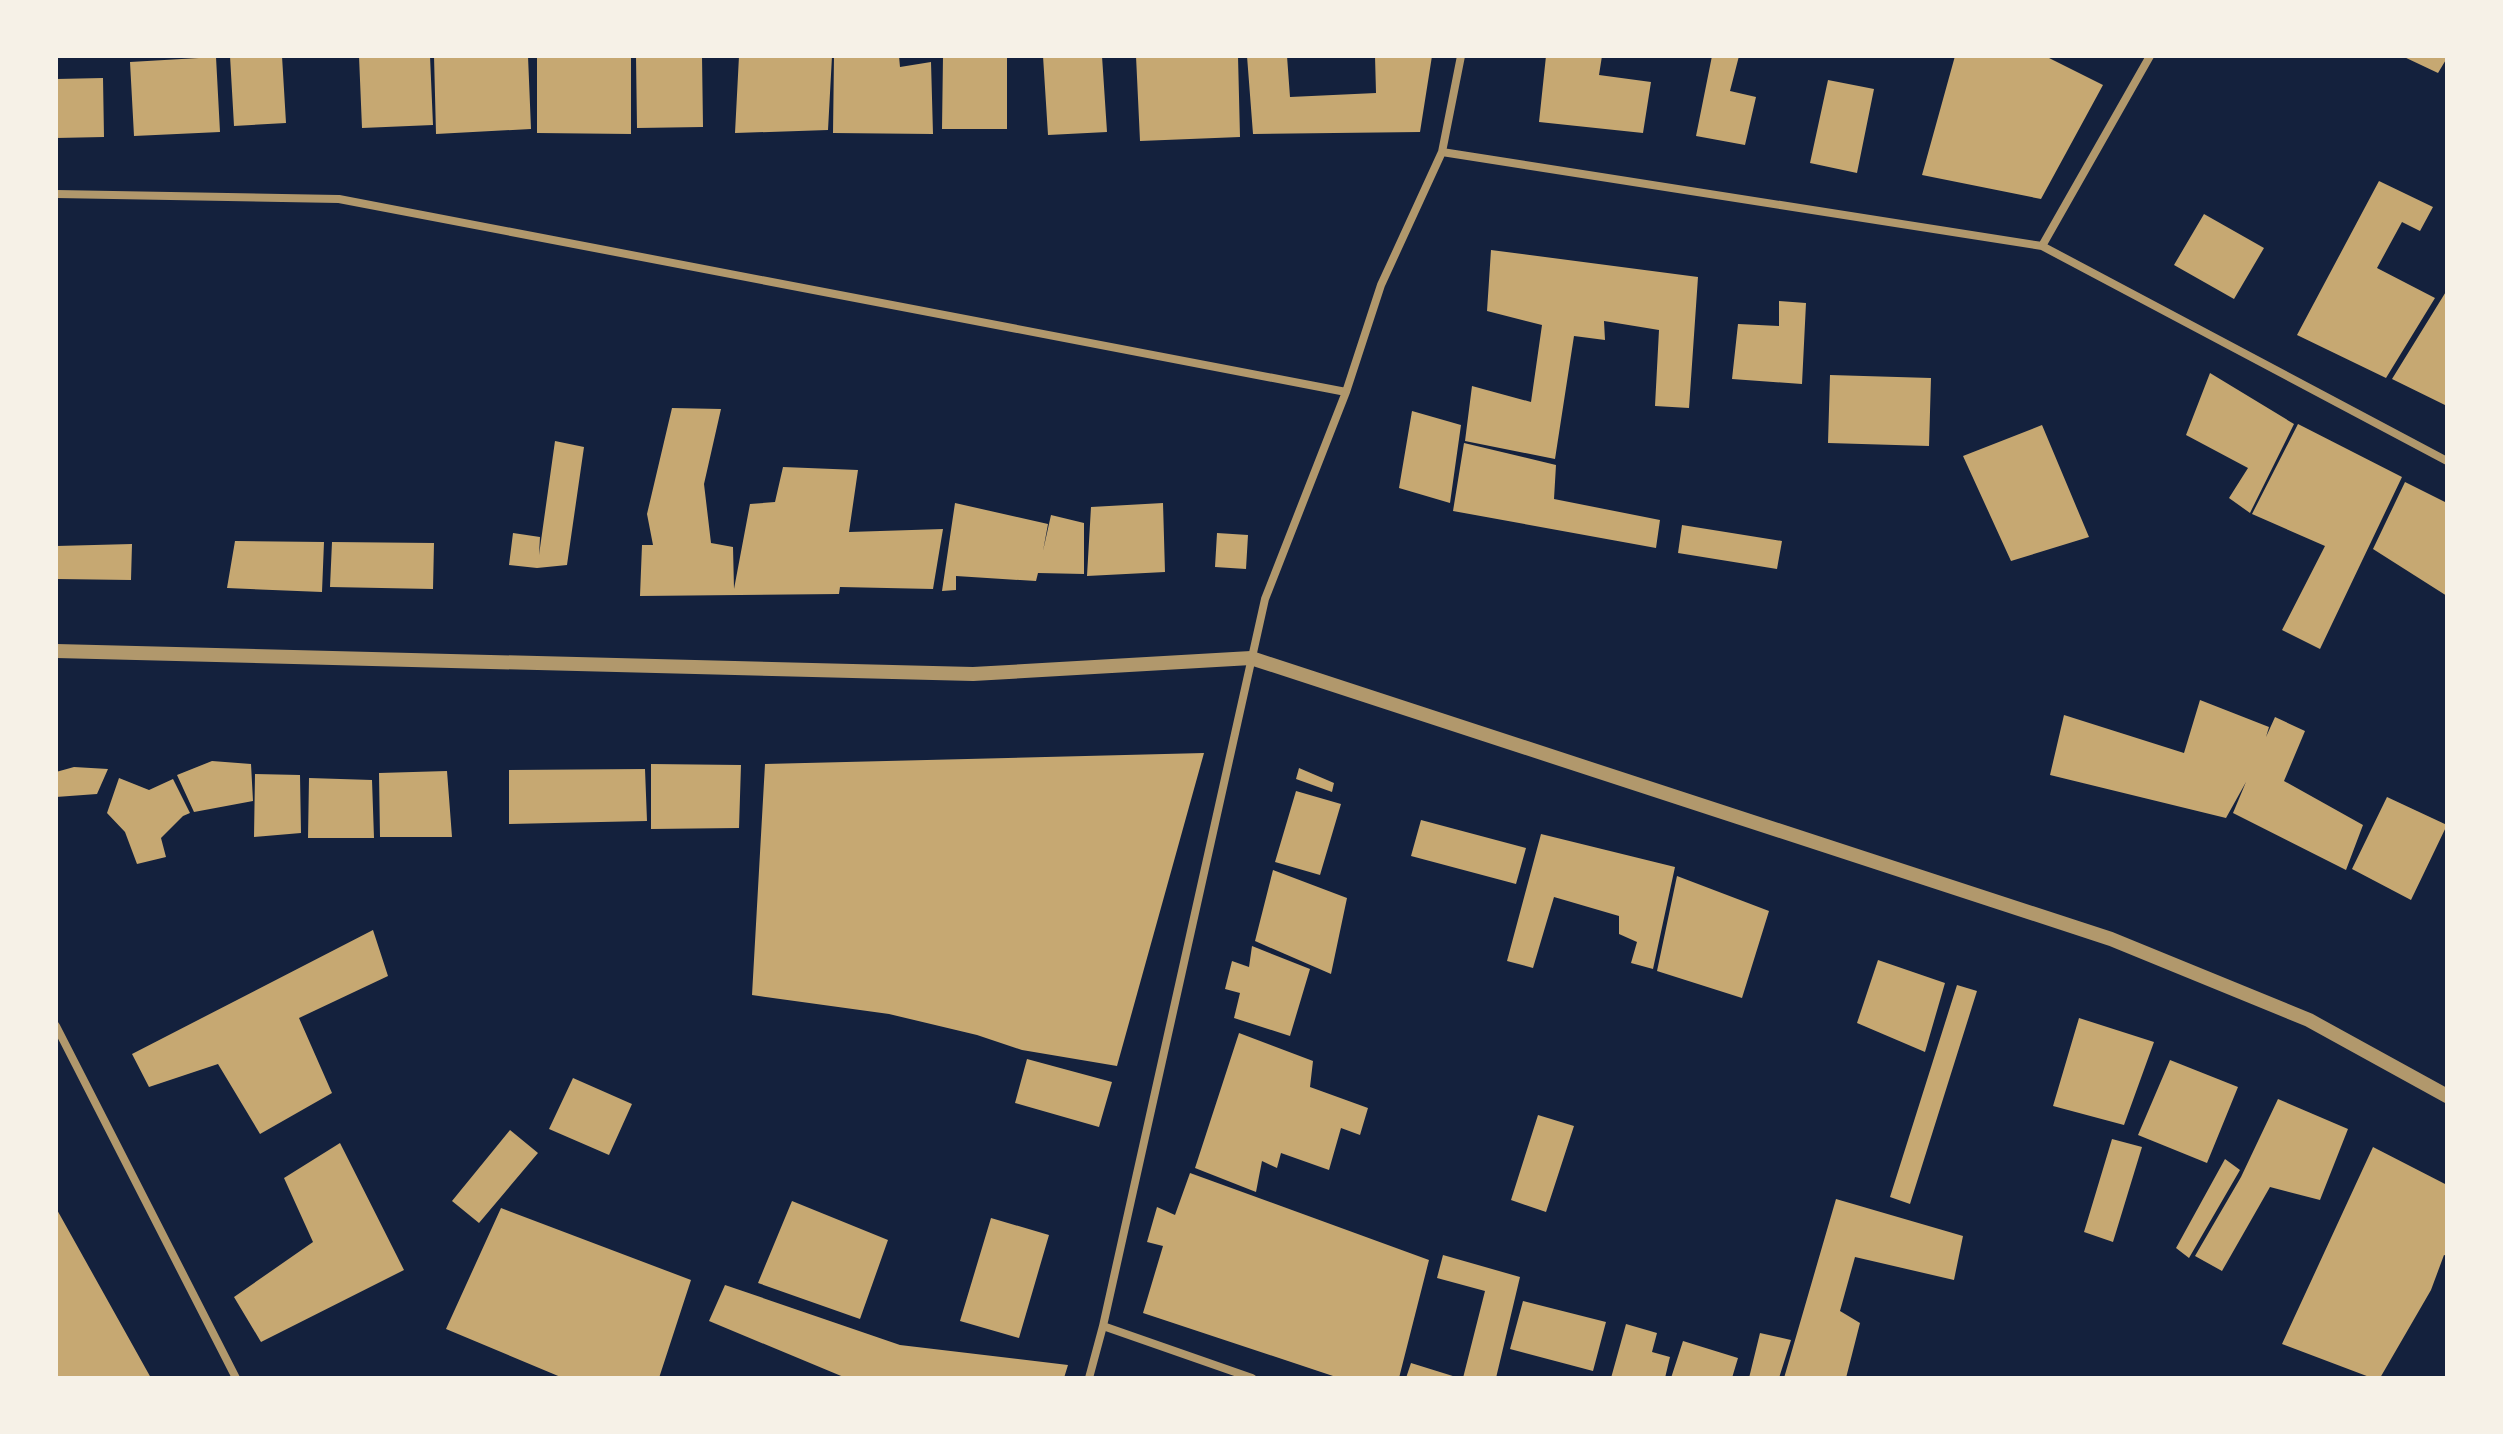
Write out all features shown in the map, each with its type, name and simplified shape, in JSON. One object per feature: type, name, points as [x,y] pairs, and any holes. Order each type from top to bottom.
[{"type":"street","points":[[1089,1378],[1265,599],[1346,392],[1381,285],[1442,152],[1461,56]]},
{"type":"street","points":[[2042,246],[2150,56]]},
{"type":"street","points":[[1442,152],[2042,246],[2447,461]]},
{"type":"street","points":[[56,194],[339,199],[1346,392]]},
{"type":"street","points":[[56,651],[973,674],[1251,658],[2111,939],[2309,1020],[2447,1096]]},
{"type":"street","points":[[56,1026],[236,1378]]},
{"type":"street","points":[[1103,1326],[1252,1378]]},
{"type":"building","points":[[230,56],[282,56],[286,123],[234,126]]},
{"type":"building","points":[[359,56],[430,56],[433,125],[362,128]]},
{"type":"building","points":[[434,56],[528,56],[531,129],[436,134]]},
{"type":"building","points":[[537,56],[631,56],[631,134],[537,133]]},
{"type":"building","points":[[636,56],[702,56],[703,127],[637,128]]},
{"type":"building","points":[[739,56],[832,56],[828,130],[735,133]]},
{"type":"building","points":[[834,56],[899,56],[900,67],[931,62],[933,134],[833,133]]},
{"type":"building","points":[[943,56],[1007,56],[1007,129],[942,129]]},
{"type":"building","points":[[1043,56],[1102,56],[1107,132],[1048,135]]},
{"type":"building","points":[[1136,56],[1238,56],[1240,137],[1140,141]]},
{"type":"building","points":[[1247,56],[1287,56],[1290,97],[1376,93],[1375,56],[1432,56],[1420,132],[1253,134]]},
{"type":"building","points":[[1546,56],[1602,56],[1599,75],[1651,82],[1643,133],[1539,122]]},
{"type":"building","points":[[1712,56],[1739,56],[1730,91],[1756,97],[1745,145],[1696,136]]},
{"type":"building","points":[[1955,56],[2045,56],[2103,85],[2041,199],[1922,175]]},
{"type":"building","points":[[2402,56],[2447,56],[2447,58],[2438,73]]},
{"type":"building","points":[[216,57],[220,132],[134,136],[130,62]]},
{"type":"building","points":[[103,78],[104,137],[56,138],[56,79]]},
{"type":"building","points":[[1828,80],[1874,89],[1857,173],[1810,163]]},
{"type":"building","points":[[2379,181],[2433,207],[2420,231],[2402,222],[2377,268],[2435,298],[2386,378],[2297,335]]},
{"type":"building","points":[[2204,214],[2264,248],[2234,299],[2174,265]]},
{"type":"building","points":[[1491,250],[1698,277],[1689,408],[1655,406],[1659,330],[1604,321],[1605,340],[1574,336],[1555,459],[1465,441],[1472,386],[1531,402],[1542,325],[1487,311]]},
{"type":"building","points":[[2447,290],[2447,406],[2392,379]]},
{"type":"building","points":[[1779,301],[1806,303],[1802,384],[1732,379],[1738,324],[1779,326]]},
{"type":"building","points":[[2210,373],[2294,424],[2250,513],[2229,498],[2248,468],[2186,435]]},
{"type":"building","points":[[1830,375],[1931,378],[1929,446],[1828,443]]},
{"type":"building","points":[[672,408],[721,409],[704,484],[711,543],[733,547],[734,589],[750,504],[775,502],[783,467],[858,470],[849,532],[943,529],[933,589],[840,587],[839,594],[640,596],[642,545],[653,545],[647,514]]},
{"type":"building","points":[[1412,411],[1461,425],[1450,503],[1399,488]]},
{"type":"building","points":[[2298,424],[2402,477],[2320,649],[2282,630],[2325,546],[2252,514]]},
{"type":"building","points":[[2042,425],[2089,537],[2011,561],[1963,456]]},
{"type":"building","points":[[555,441],[584,447],[567,565],[537,568],[509,565],[513,533],[540,537],[539,555]]},
{"type":"building","points":[[1464,443],[1556,465],[1554,499],[1660,520],[1656,548],[1453,511]]},
{"type":"building","points":[[2405,482],[2447,503],[2447,596],[2373,549]]},
{"type":"building","points":[[955,503],[1048,524],[1043,551],[1051,515],[1084,523],[1084,574],[1038,573],[1036,581],[956,576],[956,590],[942,591]]},
{"type":"building","points":[[1163,503],[1165,572],[1087,576],[1091,507]]},
{"type":"building","points":[[1682,525],[1782,541],[1777,569],[1678,553]]},
{"type":"building","points":[[1217,533],[1248,535],[1246,569],[1215,567]]},
{"type":"building","points":[[235,541],[324,542],[322,592],[227,588]]},
{"type":"building","points":[[332,542],[434,543],[433,589],[330,587]]},
{"type":"building","points":[[132,544],[131,580],[56,579],[56,546]]},
{"type":"building","points":[[2200,700],[2269,727],[2266,737],[2275,717],[2305,731],[2284,781],[2363,825],[2346,870],[2233,813],[2246,782],[2226,818],[2050,775],[2064,715],[2184,753]]},
{"type":"building","points":[[1204,753],[1117,1066],[1022,1050],[977,1035],[889,1014],[752,995],[765,764]]},
{"type":"building","points":[[212,761],[251,764],[253,801],[194,812],[177,775]]},
{"type":"building","points":[[651,764],[741,765],[739,828],[651,829]]},
{"type":"building","points":[[74,767],[108,769],[97,794],[56,797],[56,772]]},
{"type":"building","points":[[1299,768],[1334,783],[1332,792],[1296,779]]},
{"type":"building","points":[[645,769],[647,821],[509,824],[509,770]]},
{"type":"building","points":[[447,771],[452,837],[380,837],[379,773]]},
{"type":"building","points":[[255,774],[300,775],[301,833],[254,837]]},
{"type":"building","points":[[119,778],[149,790],[173,779],[190,813],[161,838],[166,857],[137,864],[125,832],[107,813]]},
{"type":"building","points":[[309,778],[372,780],[374,838],[308,838]]},
{"type":"building","points":[[1296,791],[1341,804],[1320,875],[1275,862]]},
{"type":"building","points":[[2387,797],[2447,825],[2411,900],[2352,869]]},
{"type":"building","points":[[1421,820],[1526,848],[1516,884],[1411,856]]},
{"type":"building","points":[[1541,834],[1675,867],[1653,969],[1631,963],[1637,942],[1619,934],[1619,916],[1554,897],[1533,968],[1507,961]]},
{"type":"building","points":[[1273,870],[1347,898],[1331,974],[1255,941]]},
{"type":"building","points":[[1677,876],[1769,911],[1742,998],[1657,971]]},
{"type":"building","points":[[373,930],[388,976],[299,1018],[332,1093],[260,1134],[218,1064],[149,1087],[132,1054]]},
{"type":"building","points":[[1252,946],[1310,969],[1290,1036],[1234,1018],[1240,993],[1225,989],[1232,961],[1249,967]]},
{"type":"building","points":[[1878,960],[1945,983],[1925,1052],[1857,1023]]},
{"type":"building","points":[[1957,985],[1977,991],[1910,1204],[1890,1197]]},
{"type":"building","points":[[2079,1018],[2154,1042],[2124,1125],[2053,1106]]},
{"type":"building","points":[[1239,1033],[1313,1061],[1310,1087],[1368,1108],[1360,1135],[1341,1128],[1329,1170],[1281,1153],[1277,1168],[1262,1161],[1256,1192],[1195,1168]]},
{"type":"building","points":[[1027,1059],[1112,1082],[1099,1127],[1015,1103]]},
{"type":"building","points":[[2170,1060],[2238,1087],[2207,1163],[2138,1135]]},
{"type":"building","points":[[573,1078],[632,1104],[609,1155],[549,1129]]},
{"type":"building","points":[[2278,1099],[2348,1129],[2320,1200],[2270,1187],[2222,1271],[2195,1256],[2241,1177]]},
{"type":"building","points":[[1538,1115],[1574,1126],[1546,1212],[1511,1200]]},
{"type":"building","points":[[510,1130],[538,1153],[479,1223],[452,1201]]},
{"type":"building","points":[[2112,1139],[2142,1147],[2113,1242],[2084,1232]]},
{"type":"building","points":[[340,1143],[404,1270],[261,1342],[234,1297],[313,1242],[284,1178]]},
{"type":"building","points":[[2373,1147],[2447,1185],[2447,1256],[2444,1255],[2431,1290],[2380,1378],[2372,1378],[2282,1344]]},
{"type":"building","points":[[2225,1159],[2240,1170],[2189,1258],[2176,1248]]},
{"type":"building","points":[[1190,1173],[1429,1260],[1399,1378],[1339,1378],[1143,1313],[1163,1246],[1147,1242],[1157,1207],[1175,1215]]},
{"type":"building","points":[[1836,1199],[1963,1236],[1954,1280],[1855,1257],[1840,1311],[1860,1323],[1846,1378],[1784,1378]]},
{"type":"building","points":[[792,1201],[888,1240],[860,1319],[758,1283]]},
{"type":"building","points":[[56,1208],[151,1378],[57,1378]]},
{"type":"building","points":[[501,1208],[691,1280],[659,1378],[563,1378],[446,1329]]},
{"type":"building","points":[[991,1218],[1049,1235],[1019,1338],[960,1321]]},
{"type":"building","points":[[1443,1255],[1520,1277],[1496,1378],[1463,1378],[1485,1291],[1437,1278]]},
{"type":"building","points":[[725,1285],[900,1345],[1068,1365],[1064,1378],[846,1378],[709,1321]]},
{"type":"building","points":[[1523,1301],[1606,1322],[1593,1371],[1510,1349]]},
{"type":"building","points":[[1626,1324],[1657,1333],[1652,1352],[1670,1357],[1665,1378],[1611,1378]]},
{"type":"building","points":[[1760,1333],[1791,1340],[1779,1378],[1749,1378]]},
{"type":"building","points":[[1683,1341],[1738,1358],[1732,1378],[1671,1378]]},
{"type":"building","points":[[1411,1363],[1456,1377],[1456,1378],[1406,1378]]}]
